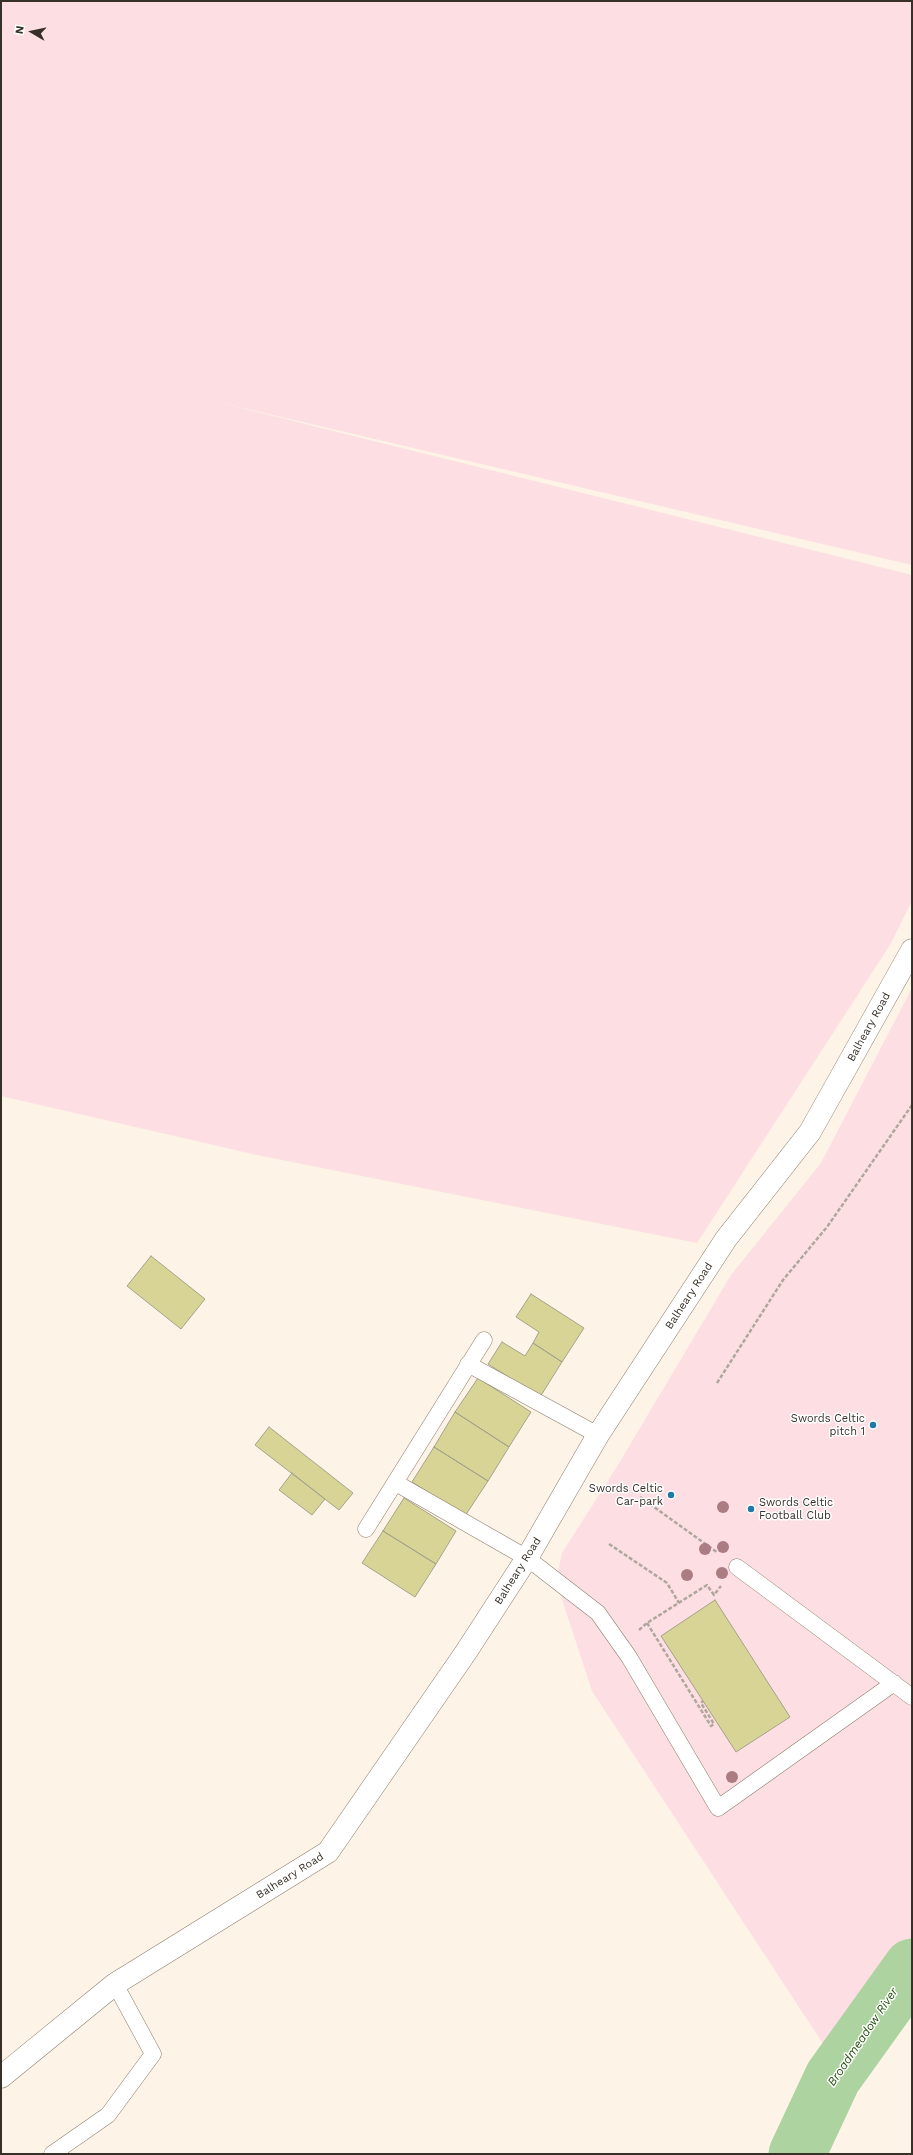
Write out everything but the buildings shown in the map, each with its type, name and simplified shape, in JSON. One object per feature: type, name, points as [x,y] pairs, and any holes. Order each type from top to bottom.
[{"type":"street","name":"Balheary Road","points":[[1,2077],[115,1984],[328,1852],[466,1652],[527,1558],[598,1435],[726,1239],[810,1132],[912,950]]},
{"type":"lane","points":[[366,1528],[484,1340]]},
{"type":"lane","points":[[468,1364],[598,1435]]},
{"type":"lane","points":[[396,1482],[527,1558],[598,1613],[622,1646],[718,1808],[894,1683]]},
{"type":"lane","points":[[737,1567],[912,1697]]},
{"type":"lane","points":[[52,2154],[108,2116],[153,2054],[115,1984]]},
{"type":"path","points":[[717,1384],[783,1280],[827,1227],[912,1105]]},
{"type":"path","points":[[622,1646],[646,1623],[707,1585],[714,1595],[737,1567],[640,1497]]},
{"type":"path","points":[[609,1544],[667,1583],[679,1603]]},
{"type":"path","points":[[646,1623],[711,1726],[714,1724],[700,1703],[704,1701]]},
{"type":"shaded area","points":[[1,1],[912,1],[912,565],[213,401],[912,575],[912,901],[890,945],[697,1243],[257,1155],[1,1096]]},
{"type":"shaded area","name":"Swords Celtic Football Club","points":[[912,988],[912,1941],[831,2056],[592,1691],[556,1581],[562,1553],[618,1465],[731,1275],[821,1163]]},
{"type":"waterway","name":"Broadmeadow River","points":[[797,2154],[833,2077],[912,1967]]},
{"type":"place","name":"Swords Celtic pitch 1","points":[[873,1425]]},
{"type":"place","name":"Swords Celtic Car-park","points":[[671,1495]]},
{"type":"place","name":"Swords Celtic Football Club","points":[[751,1509]]}]
